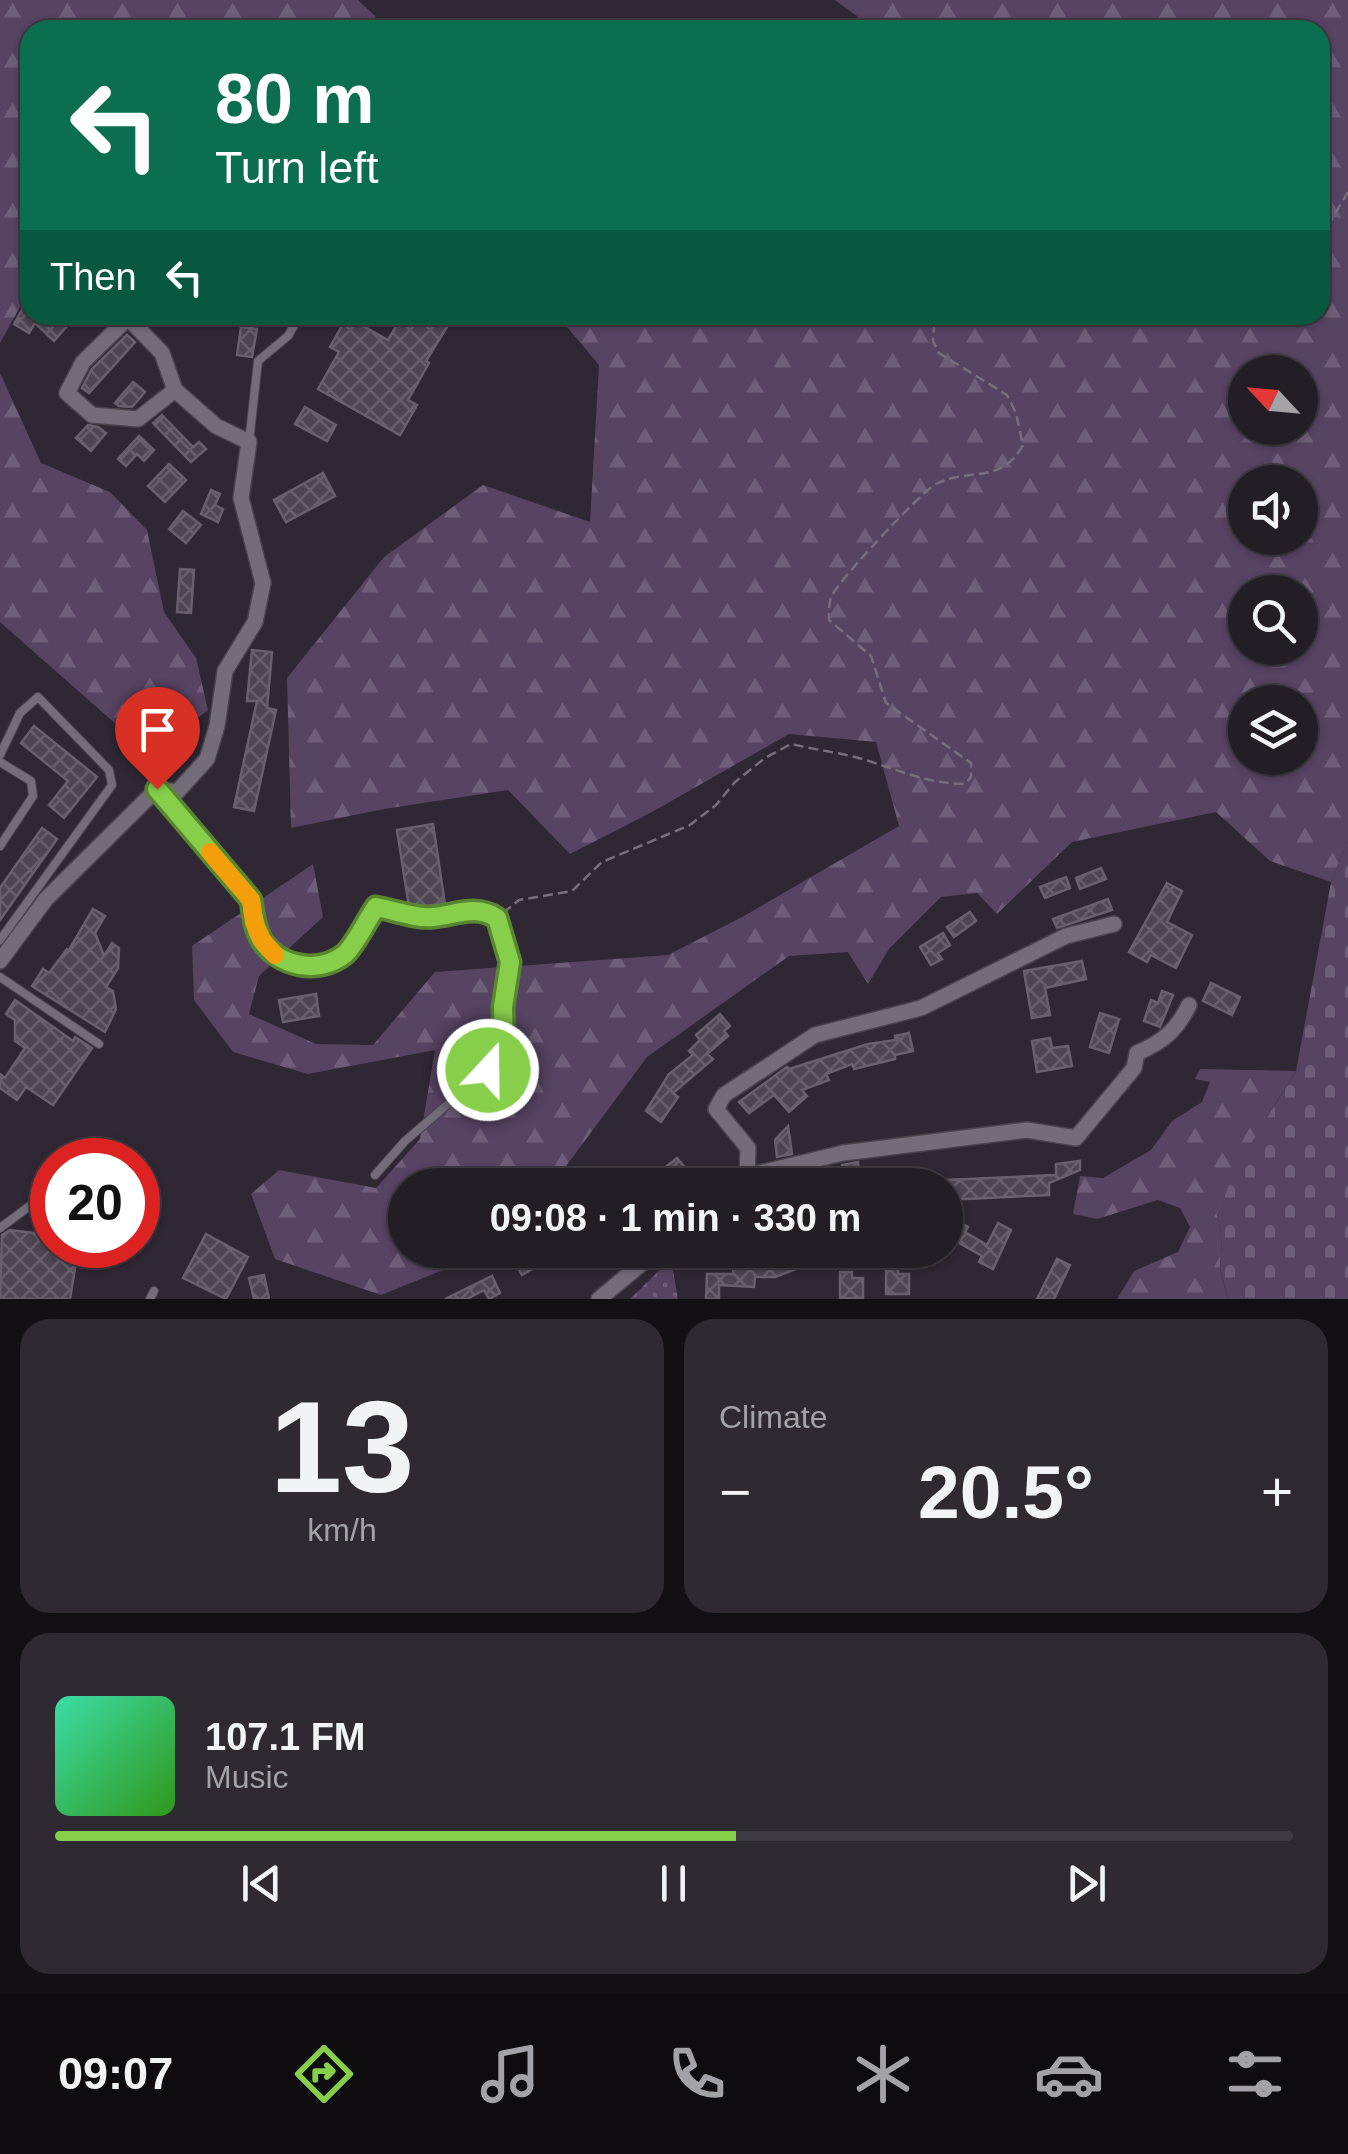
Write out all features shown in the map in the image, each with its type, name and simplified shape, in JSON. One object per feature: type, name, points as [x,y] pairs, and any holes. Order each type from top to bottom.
[{"type":"street","points":[[121,325],[83,362],[67,392],[92,415],[138,419],[175,390]]},
{"type":"street","points":[[0,961],[46,899],[157,789],[177,792],[207,759],[224,671],[255,622],[263,583],[241,498],[249,442],[216,426],[175,390],[162,353],[135,325]]},
{"type":"street","points":[[744,1168],[748,1148],[716,1109],[724,1095],[815,1035],[921,1008],[1066,936],[1114,924]]},
{"type":"street","points":[[789,1168],[843,1154],[1027,1130],[1076,1138],[1134,1068],[1138,1052],[1161,1043],[1181,1023],[1190,1005]]},
{"type":"street","points":[[599,1299],[636,1268]]},
{"type":"lane","points":[[249,442],[258,360],[288,336],[294,325]]},
{"type":"lane","points":[[0,846],[33,796],[31,780],[0,758],[20,713],[38,697],[109,770],[112,785],[0,940]]},
{"type":"lane","points":[[157,789],[251,900],[262,940],[278,958],[310,966],[330,964],[350,950],[376,907],[430,918],[461,910],[488,912],[497,918],[510,962],[503,1007],[504,1056],[405,1141],[376,1175]]},
{"type":"lane","points":[[0,977],[99,1044]]},
{"type":"lane","points":[[0,1228],[30,1206]]},
{"type":"path","points":[[1330,223],[1348,192]]},
{"type":"path","points":[[497,918],[519,900],[572,891],[602,862],[690,825],[716,805],[735,782],[765,758],[791,744],[954,784],[965,784],[971,777],[971,763],[886,703],[871,656],[830,620],[832,596],[934,484],[997,471],[1013,463],[1022,445],[1016,413],[1007,395],[940,353],[932,341],[933,325]]},
{"type":"green space","points":[[0,0],[358,0],[376,17],[20,20],[20,307],[0,343]]},
{"type":"green space","points":[[835,0],[1348,0],[1348,841],[1331,882],[1270,861],[1216,812],[1072,842],[997,914],[977,893],[941,897],[889,949],[868,984],[848,952],[789,956],[647,1057],[565,1168],[394,1168],[420,1139],[435,1050],[308,1074],[233,1052],[194,1000],[192,946],[313,864],[323,917],[259,976],[249,1014],[316,1044],[373,1045],[435,972],[668,955],[744,916],[899,826],[876,742],[789,734],[570,854],[508,790],[291,828],[287,678],[384,557],[483,485],[590,522],[599,365],[565,325],[1330,325],[1330,20],[860,20]]},
{"type":"green space","points":[[0,373],[41,463],[110,492],[147,530],[164,612],[196,658],[208,710],[151,755],[0,622]]},
{"type":"green space","points":[[1348,841],[1348,1299],[1228,1299],[1220,1269],[1222,1238],[1217,1214],[1238,1164],[1296,1071],[1331,882]]},
{"type":"green space","points":[[1200,1069],[1296,1071],[1217,1214],[1222,1238],[1220,1269],[1228,1299],[1117,1299],[1134,1271],[1178,1252],[1190,1227],[1180,1208],[1158,1200],[1097,1219],[1073,1214],[1080,1176],[1103,1178],[1151,1150],[1172,1121],[1202,1102],[1210,1082],[1195,1079]]},
{"type":"green space","points":[[279,1170],[376,1188],[388,1175],[388,1268],[448,1268],[381,1295],[275,1259],[251,1194]]},
{"type":"green space","points":[[662,1268],[673,1268],[678,1299],[630,1299]]},
{"type":"building","points":[[20,314],[20,325],[34,325],[29,333],[14,324]]},
{"type":"building","points":[[37,325],[66,327],[54,341]]},
{"type":"building","points":[[342,325],[361,325],[388,340],[397,325],[448,325],[408,400],[417,405],[400,435],[318,389],[339,352],[330,347]]},
{"type":"building","points":[[241,327],[257,329],[252,357],[237,355]]},
{"type":"building","points":[[127,335],[135,342],[89,393],[82,388],[92,369]]},
{"type":"building","points":[[133,382],[145,392],[132,407],[119,406],[115,403]]},
{"type":"building","points":[[305,407],[336,425],[327,441],[295,424]]},
{"type":"building","points":[[162,415],[193,447],[199,442],[206,449],[191,462],[153,423]]},
{"type":"building","points":[[88,425],[106,433],[91,451],[76,438]]},
{"type":"building","points":[[139,436],[154,450],[144,461],[137,454],[126,466],[118,459]]},
{"type":"building","points":[[169,464],[186,480],[165,502],[148,486]]},
{"type":"building","points":[[323,473],[335,496],[286,522],[274,500]]},
{"type":"building","points":[[211,490],[220,494],[215,505],[223,509],[218,522],[201,514]]},
{"type":"building","points":[[183,511],[201,525],[186,543],[169,529]]},
{"type":"building","points":[[180,569],[194,570],[191,613],[177,612]]},
{"type":"building","points":[[252,650],[272,652],[267,708],[276,710],[254,811],[234,807],[257,701],[247,701]]},
{"type":"building","points":[[34,726],[97,777],[64,818],[49,805],[68,781],[21,743]]},
{"type":"building","points":[[433,824],[445,904],[409,907],[397,830]]},
{"type":"building","points":[[42,828],[57,839],[0,920],[0,888]]},
{"type":"building","points":[[1101,868],[1106,879],[1080,889],[1076,878]]},
{"type":"building","points":[[1066,877],[1070,888],[1045,898],[1040,887]]},
{"type":"building","points":[[1167,883],[1182,891],[1167,922],[1192,935],[1176,968],[1151,955],[1147,962],[1129,952]]},
{"type":"building","points":[[1108,899],[1112,910],[1057,928],[1053,919]]},
{"type":"building","points":[[93,909],[105,916],[95,933],[104,956],[112,943],[119,948],[118,968],[106,987],[113,991],[116,1009],[105,1032],[32,986],[43,969],[49,973],[69,950]]},
{"type":"building","points":[[970,912],[976,921],[954,937],[947,927]]},
{"type":"building","points":[[943,933],[950,945],[938,953],[942,959],[931,965],[920,947]]},
{"type":"building","points":[[1082,961],[1086,979],[1045,988],[1050,1015],[1032,1018],[1024,971]]},
{"type":"building","points":[[1211,983],[1240,997],[1232,1015],[1203,1001]]},
{"type":"building","points":[[1162,991],[1173,995],[1160,1027],[1144,1021],[1151,1000],[1158,1003]]},
{"type":"building","points":[[316,994],[319,1016],[283,1022],[279,1000]]},
{"type":"building","points":[[15,1000],[73,1041],[75,1037],[92,1048],[53,1105],[26,1087],[17,1100],[0,1088],[0,1074],[5,1078],[25,1048],[15,1041],[15,1020],[6,1014]]},
{"type":"building","points":[[1100,1013],[1119,1019],[1109,1053],[1090,1047]]},
{"type":"building","points":[[720,1014],[730,1026],[724,1031],[728,1036],[707,1054],[713,1059],[673,1093],[678,1097],[661,1122],[646,1111],[669,1074],[693,1055],[689,1051],[700,1040],[696,1035]]},
{"type":"building","points":[[909,1033],[913,1051],[895,1055],[895,1059],[854,1069],[852,1064],[826,1074],[829,1080],[802,1090],[807,1096],[789,1112],[774,1095],[749,1113],[739,1102],[787,1067],[896,1040],[895,1036]]},
{"type":"building","points":[[1050,1038],[1052,1048],[1068,1046],[1072,1066],[1037,1072],[1032,1041]]},
{"type":"building","points":[[788,1126],[792,1154],[777,1157],[775,1140]]},
{"type":"building","points":[[677,1158],[685,1168],[665,1168]]},
{"type":"building","points":[[1080,1161],[1080,1170],[1049,1183],[1049,1195],[963,1199],[963,1179],[1056,1175],[1056,1164]]},
{"type":"building","points":[[858,1162],[859,1168],[842,1168]]},
{"type":"building","points":[[998,1223],[1011,1230],[993,1269],[979,1262],[982,1256],[963,1245],[963,1224],[968,1227],[965,1232],[987,1245]]},
{"type":"building","points":[[10,1230],[30,1232],[30,1268],[75,1268],[70,1299],[0,1299],[2,1235]]},
{"type":"building","points":[[206,1234],[248,1257],[226,1299],[183,1278]]},
{"type":"building","points":[[1057,1259],[1070,1265],[1054,1299],[1037,1299]]},
{"type":"building","points":[[734,1268],[799,1268],[775,1277],[755,1277],[754,1287],[719,1285],[719,1299],[706,1299],[707,1274],[733,1274]]},
{"type":"building","points":[[886,1268],[898,1268],[898,1274],[909,1274],[909,1294],[886,1294]]},
{"type":"building","points":[[840,1272],[852,1272],[852,1278],[863,1278],[863,1298],[840,1298]]},
{"type":"building","points":[[264,1275],[269,1299],[254,1299],[249,1278]]},
{"type":"building","points":[[492,1276],[500,1293],[489,1299],[484,1290],[467,1299],[445,1299]]},
{"type":"slow traffic","points":[[210,852],[251,900],[254,922],[275,955]]},
{"type":"route","points":[[157,789],[251,900],[262,940],[278,958],[310,966],[330,964],[350,950],[376,907],[430,918],[461,910],[488,912],[497,918],[510,962],[503,1007],[504,1056],[488,1070]]}]
